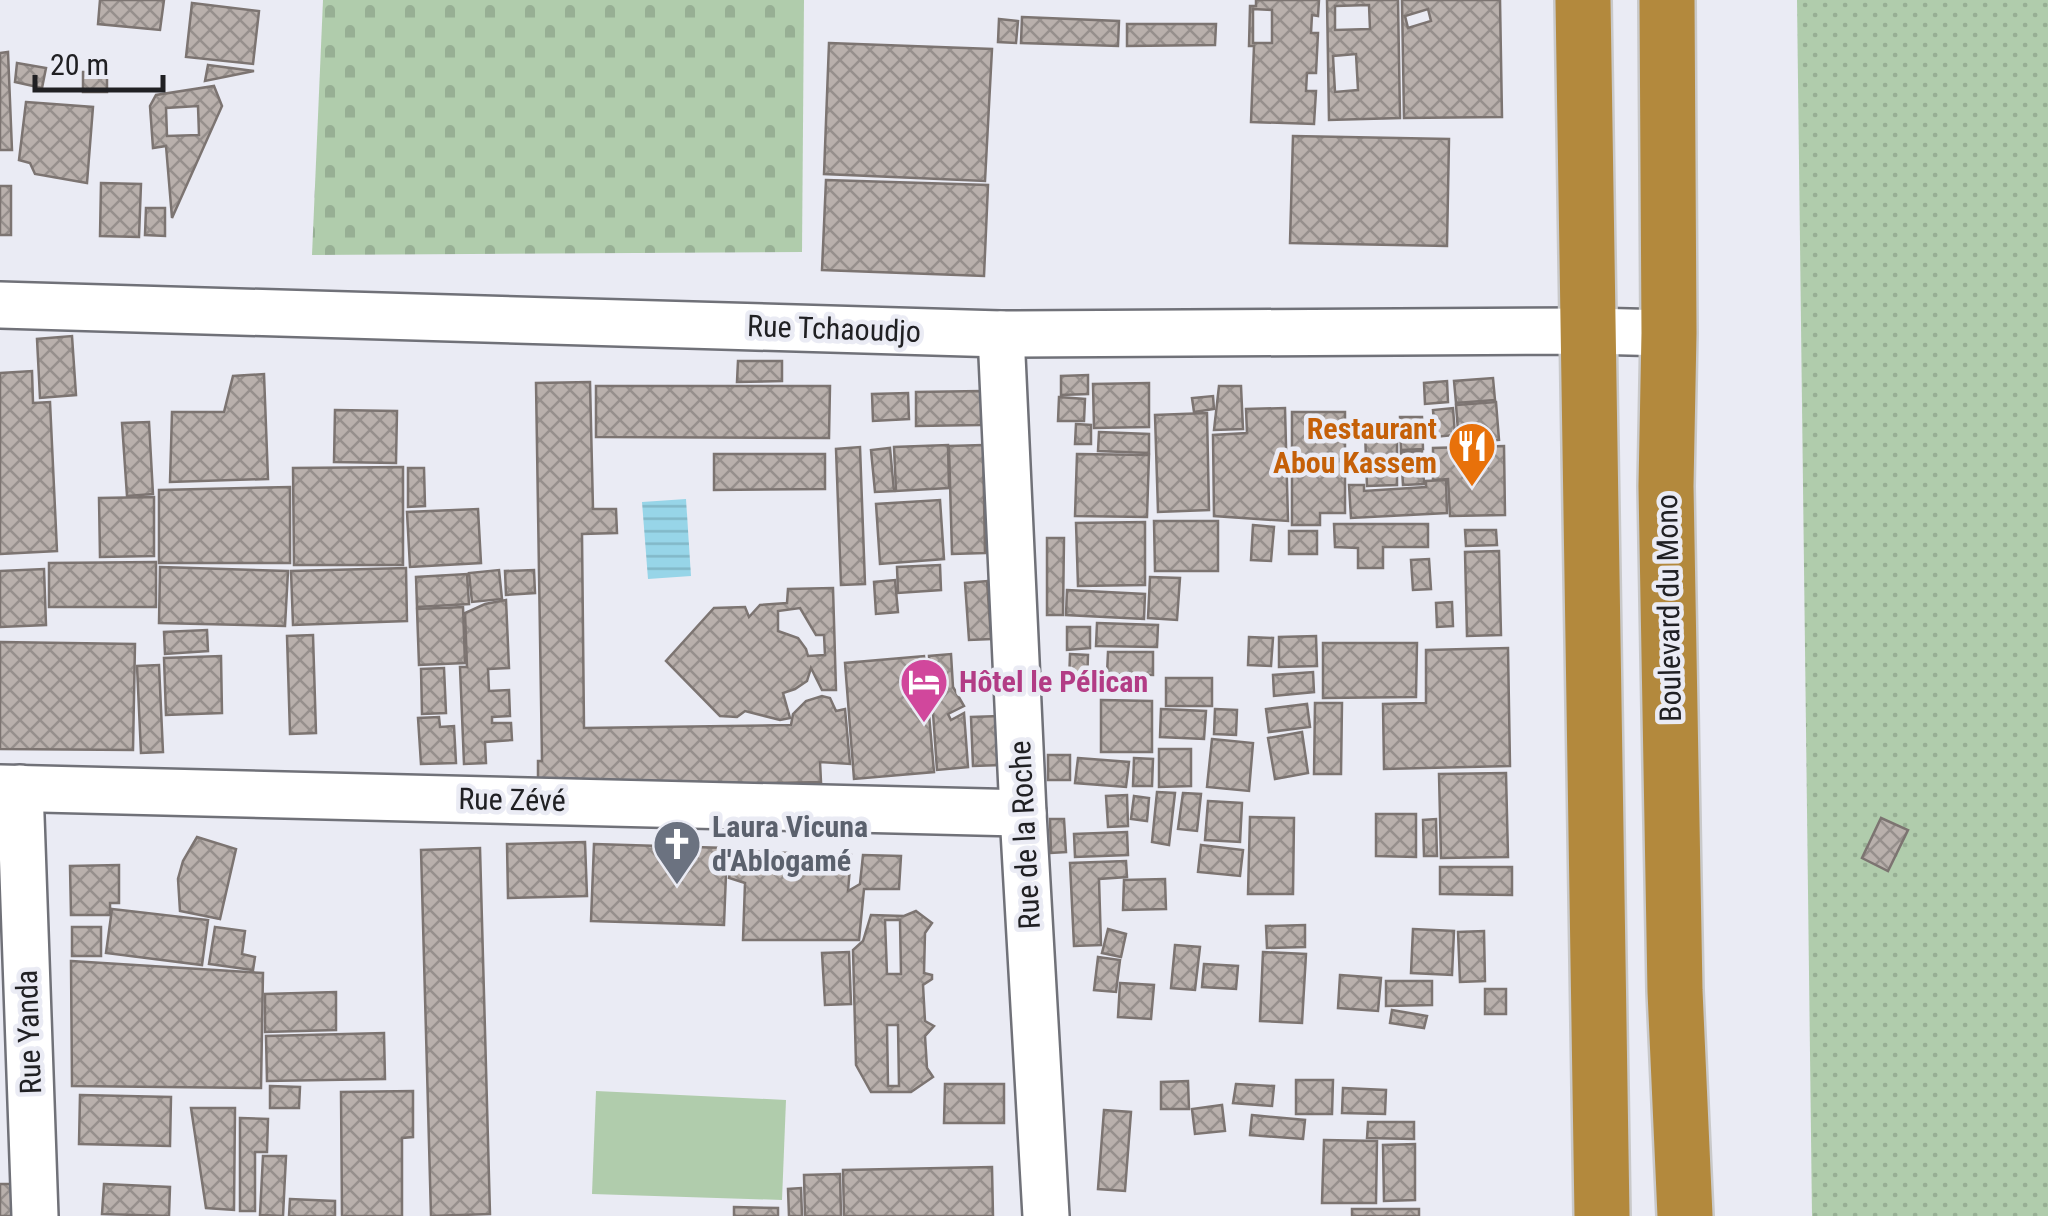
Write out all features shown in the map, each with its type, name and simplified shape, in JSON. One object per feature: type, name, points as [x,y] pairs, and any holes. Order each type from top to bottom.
[{"type":"highway","points":[[1583,0],[1602,1216]]},
{"type":"highway","name":"Boulevard du Mono","points":[[1667,0],[1666,486],[1674,972],[1684,1216]]},
{"type":"street","name":"Rue Tchaoudjo","points":[[0,305],[1000,334],[1669,333]]},
{"type":"street","name":"Rue de la Roche","points":[[1000,334],[1046,1216]]},
{"type":"street","name":"Rue Zévé","points":[[10,788],[1023,812]]},
{"type":"street","name":"Rue Yanda","points":[[10,788],[35,1216]]},
{"type":"green space","points":[[323,0],[804,0],[802,252],[312,255]]},
{"type":"green space","points":[[1797,0],[2048,0],[2048,1216],[1812,1216]]},
{"type":"green space","points":[[596,1091],[786,1100],[782,1200],[592,1194]]},
{"type":"water","points":[[686,499],[691,576],[648,579],[642,502]]},
{"type":"building","points":[[100,0],[164,0],[160,30],[98,24]]},
{"type":"building","points":[[1256,0],[1319,0],[1318,16],[1312,15],[1311,33],[1318,33],[1316,73],[1307,73],[1306,91],[1316,91],[1314,124],[1251,122],[1254,46],[1249,46],[1250,6],[1256,6]],"holes":[[[1253,9],[1272,10],[1272,43],[1253,43]]]},
{"type":"building","points":[[1327,0],[1398,0],[1400,118],[1329,120]],"holes":[[[1369,5],[1370,29],[1335,30],[1335,6]],[[1356,54],[1358,90],[1335,92],[1333,56]]]},
{"type":"building","points":[[1402,0],[1500,0],[1502,117],[1404,118]],"holes":[[[1428,9],[1431,21],[1408,28],[1405,16]]]},
{"type":"building","points":[[192,3],[259,11],[253,64],[186,57]]},
{"type":"building","points":[[1022,17],[1119,21],[1118,46],[1021,43]]},
{"type":"building","points":[[999,19],[1018,21],[1016,43],[998,42]]},
{"type":"building","points":[[1127,24],[1216,24],[1215,45],[1127,46]]},
{"type":"building","points":[[829,43],[992,49],[985,181],[824,174]]},
{"type":"building","points":[[8,52],[12,150],[0,150],[0,53]]},
{"type":"building","points":[[17,63],[46,68],[42,88],[15,82]]},
{"type":"building","points":[[208,65],[254,71],[205,81]]},
{"type":"building","points":[[83,72],[107,72],[107,92],[83,92]]},
{"type":"building","points":[[214,86],[222,106],[172,218],[166,146],[153,148],[150,106],[156,95]],"holes":[[[198,106],[199,135],[167,136],[166,108]]]},
{"type":"building","points":[[26,102],[93,107],[87,183],[35,174],[30,163],[19,160]]},
{"type":"building","points":[[1293,136],[1449,139],[1447,246],[1290,243]]},
{"type":"building","points":[[826,180],[988,185],[984,276],[822,270]]},
{"type":"building","points":[[101,183],[141,184],[139,237],[100,236]]},
{"type":"building","points":[[0,186],[11,186],[11,235],[0,235]]},
{"type":"building","points":[[146,208],[165,208],[165,236],[145,235]]},
{"type":"building","points":[[72,336],[76,395],[40,398],[37,339]]},
{"type":"building","points":[[738,361],[782,361],[782,381],[737,382]]},
{"type":"building","points":[[32,371],[33,403],[50,402],[57,551],[0,554],[0,373]]},
{"type":"building","points":[[264,374],[268,479],[170,482],[172,412],[224,412],[233,376]]},
{"type":"building","points":[[1088,375],[1088,394],[1061,395],[1061,376]]},
{"type":"building","points":[[1493,378],[1495,400],[1456,403],[1454,381]]},
{"type":"building","points":[[1447,381],[1448,402],[1425,404],[1424,383]]},
{"type":"building","points":[[590,382],[593,509],[616,509],[617,533],[582,534],[584,728],[791,725],[793,714],[806,701],[822,696],[830,698],[836,711],[845,709],[850,764],[820,762],[821,782],[538,788],[538,761],[542,761],[536,383]]},
{"type":"building","points":[[1149,383],[1149,427],[1094,428],[1093,384]]},
{"type":"building","points":[[596,386],[830,386],[829,438],[596,437]]},
{"type":"building","points":[[1219,386],[1241,386],[1243,429],[1214,430]]},
{"type":"building","points":[[981,391],[981,425],[916,426],[916,392]]},
{"type":"building","points":[[908,393],[909,419],[873,421],[872,394]]},
{"type":"building","points":[[1213,396],[1214,409],[1194,412],[1192,398]]},
{"type":"building","points":[[1059,397],[1085,399],[1084,421],[1058,421]]},
{"type":"building","points":[[1496,402],[1499,440],[1459,444],[1456,405]]},
{"type":"building","points":[[1285,408],[1288,521],[1214,516],[1213,435],[1247,433],[1246,409]]},
{"type":"building","points":[[1453,408],[1455,435],[1435,437],[1433,410]]},
{"type":"building","points":[[335,410],[397,411],[396,463],[334,462]]},
{"type":"building","points":[[1292,412],[1345,412],[1345,513],[1320,513],[1320,525],[1292,525]]},
{"type":"building","points":[[1207,413],[1209,510],[1158,512],[1155,415]]},
{"type":"building","points":[[1400,417],[1422,417],[1423,449],[1401,450]]},
{"type":"building","points":[[149,422],[153,494],[127,496],[122,423]]},
{"type":"building","points":[[1076,424],[1091,425],[1091,444],[1075,444]]},
{"type":"building","points":[[1397,431],[1397,485],[1367,486],[1365,432]]},
{"type":"building","points":[[1099,432],[1149,434],[1149,453],[1098,451]]},
{"type":"building","points":[[948,445],[949,488],[896,491],[894,447]]},
{"type":"building","points":[[983,445],[985,553],[952,554],[949,446]]},
{"type":"building","points":[[1504,446],[1505,515],[1450,516],[1448,479],[1433,480],[1433,448]]},
{"type":"building","points":[[860,447],[865,584],[841,585],[836,449]]},
{"type":"building","points":[[890,448],[894,491],[875,492],[871,450]]},
{"type":"building","points":[[1422,451],[1424,484],[1403,485],[1401,452]]},
{"type":"building","points":[[714,454],[825,454],[825,489],[714,490]]},
{"type":"building","points":[[1077,454],[1149,455],[1147,517],[1075,516]]},
{"type":"building","points":[[403,467],[403,565],[294,565],[293,468]]},
{"type":"building","points":[[408,468],[424,468],[425,506],[408,507]]},
{"type":"building","points":[[1446,480],[1447,513],[1351,518],[1349,485],[1364,485],[1364,491],[1426,487],[1426,481]]},
{"type":"building","points":[[290,487],[290,563],[159,563],[159,490]]},
{"type":"building","points":[[154,497],[154,556],[100,557],[99,498]]},
{"type":"building","points":[[940,500],[944,559],[880,564],[876,504]]},
{"type":"building","points":[[478,509],[481,563],[410,567],[407,512]]},
{"type":"building","points":[[1154,521],[1218,521],[1218,571],[1155,571]]},
{"type":"building","points":[[1145,522],[1145,585],[1078,586],[1076,523]]},
{"type":"building","points":[[1334,524],[1428,524],[1428,547],[1383,547],[1383,568],[1358,568],[1358,548],[1335,547]]},
{"type":"building","points":[[1253,525],[1274,527],[1271,561],[1251,560]]},
{"type":"building","points":[[1465,530],[1496,530],[1497,545],[1466,546]]},
{"type":"building","points":[[1289,531],[1317,531],[1317,554],[1289,554]]},
{"type":"building","points":[[1047,538],[1064,538],[1063,615],[1047,615]]},
{"type":"building","points":[[1499,551],[1501,635],[1467,636],[1465,552]]},
{"type":"building","points":[[1429,559],[1431,589],[1413,590],[1411,560]]},
{"type":"building","points":[[156,562],[156,607],[49,607],[49,563]]},
{"type":"building","points":[[940,565],[941,590],[898,593],[897,567]]},
{"type":"building","points":[[160,567],[288,571],[285,626],[159,623]]},
{"type":"building","points":[[406,568],[407,621],[293,625],[291,571]]},
{"type":"building","points":[[44,569],[46,625],[0,627],[0,571]]},
{"type":"building","points":[[499,570],[502,599],[472,602],[469,573]]},
{"type":"building","points":[[534,570],[535,593],[506,595],[505,571]]},
{"type":"building","points":[[467,574],[469,604],[417,607],[416,577]]},
{"type":"building","points":[[1150,577],[1180,578],[1177,620],[1148,618]]},
{"type":"building","points":[[895,580],[898,612],[876,614],[874,582]]},
{"type":"building","points":[[987,581],[991,639],[969,640],[965,583]]},
{"type":"building","points":[[833,588],[836,690],[822,690],[811,668],[807,681],[783,693],[790,718],[780,720],[745,711],[737,717],[720,716],[666,661],[714,608],[745,607],[749,617],[760,605],[787,603],[788,589]],"holes":[[[800,608],[816,635],[824,635],[825,655],[808,656],[798,638],[778,631],[778,611]]]},
{"type":"building","points":[[1067,590],[1145,594],[1144,619],[1066,615]]},
{"type":"building","points":[[506,600],[509,668],[488,669],[489,691],[509,690],[510,716],[492,717],[492,723],[511,723],[512,740],[485,742],[486,763],[464,764],[460,667],[467,667],[465,613]]},
{"type":"building","points":[[1452,602],[1453,626],[1437,627],[1436,603]]},
{"type":"building","points":[[463,607],[465,663],[419,665],[417,609]]},
{"type":"building","points":[[1097,623],[1158,625],[1157,647],[1096,646]]},
{"type":"building","points":[[1067,627],[1090,627],[1090,648],[1067,650]]},
{"type":"building","points":[[207,630],[208,651],[165,654],[164,632]]},
{"type":"building","points":[[313,635],[316,733],[290,734],[287,636]]},
{"type":"building","points":[[1316,636],[1317,666],[1279,667],[1279,637]]},
{"type":"building","points":[[1249,637],[1273,638],[1271,666],[1248,665]]},
{"type":"building","points":[[0,642],[135,644],[133,750],[0,749]]},
{"type":"building","points":[[1323,643],[1417,643],[1416,697],[1323,698]]},
{"type":"building","points":[[1508,648],[1510,766],[1384,769],[1383,704],[1426,703],[1426,650]]},
{"type":"building","points":[[1108,652],[1153,652],[1153,675],[1107,674]]},
{"type":"building","points":[[951,654],[953,687],[964,706],[948,714],[951,720],[964,713],[968,767],[937,770],[929,656]]},
{"type":"building","points":[[1070,654],[1088,655],[1087,683],[1069,683]]},
{"type":"building","points":[[221,656],[222,713],[166,715],[164,658]]},
{"type":"building","points":[[924,656],[934,772],[854,779],[845,663]]},
{"type":"building","points":[[159,665],[163,752],[141,753],[137,666]]},
{"type":"building","points":[[444,668],[446,713],[422,714],[421,669]]},
{"type":"building","points":[[1313,672],[1314,692],[1274,696],[1273,675]]},
{"type":"building","points":[[1166,678],[1212,678],[1212,706],[1166,706]]},
{"type":"building","points":[[1101,700],[1152,701],[1152,752],[1101,752]]},
{"type":"building","points":[[1315,703],[1342,703],[1341,774],[1314,774]]},
{"type":"building","points":[[1307,704],[1310,727],[1269,732],[1266,709]]},
{"type":"building","points":[[1161,709],[1206,711],[1204,739],[1160,737]]},
{"type":"building","points":[[1215,709],[1237,710],[1236,735],[1214,734]]},
{"type":"building","points":[[1000,716],[1002,765],[973,766],[971,717]]},
{"type":"building","points":[[439,717],[440,727],[454,726],[456,763],[421,764],[418,718]]},
{"type":"building","points":[[1302,732],[1308,773],[1275,779],[1268,738]]},
{"type":"building","points":[[1212,739],[1253,743],[1249,791],[1207,787]]},
{"type":"building","points":[[1159,749],[1191,749],[1191,786],[1159,787]]},
{"type":"building","points":[[1048,755],[1070,755],[1070,780],[1048,780]]},
{"type":"building","points":[[1078,758],[1129,762],[1126,787],[1075,783]]},
{"type":"building","points":[[1134,758],[1153,759],[1152,786],[1133,786]]},
{"type":"building","points":[[1506,773],[1508,857],[1441,858],[1439,774]]},
{"type":"building","points":[[1157,792],[1175,793],[1169,845],[1152,842]]},
{"type":"building","points":[[1183,793],[1201,794],[1197,831],[1178,829]]},
{"type":"building","points":[[1127,795],[1128,826],[1108,827],[1106,796]]},
{"type":"building","points":[[1134,796],[1149,798],[1147,821],[1131,819]]},
{"type":"building","points":[[1208,801],[1242,803],[1240,842],[1205,840]]},
{"type":"building","points":[[1376,814],[1416,814],[1416,857],[1376,856]]},
{"type":"building","points":[[1250,817],[1294,818],[1293,894],[1248,894]]},
{"type":"building","points":[[1881,818],[1908,830],[1888,871],[1862,858]]},
{"type":"building","points":[[1050,819],[1064,819],[1066,852],[1051,853]]},
{"type":"building","points":[[1436,819],[1437,856],[1424,856],[1423,820]]},
{"type":"building","points":[[1127,832],[1128,855],[1075,857],[1074,834]]},
{"type":"building","points":[[197,837],[236,849],[220,919],[180,911],[178,879]]},
{"type":"building","points":[[585,842],[587,896],[508,898],[507,844]]},
{"type":"building","points":[[594,844],[727,848],[724,925],[591,921]]},
{"type":"building","points":[[1201,845],[1243,850],[1240,876],[1198,872]]},
{"type":"building","points":[[480,848],[490,1214],[431,1216],[421,850]]},
{"type":"building","points":[[735,851],[851,855],[848,891],[860,884],[863,855],[901,856],[899,889],[864,889],[859,940],[743,940],[745,883],[729,878]]},
{"type":"building","points":[[1126,861],[1127,877],[1099,879],[1101,945],[1074,946],[1070,863]]},
{"type":"building","points":[[119,865],[119,903],[110,903],[110,915],[71,915],[70,866]]},
{"type":"building","points":[[1440,867],[1512,867],[1512,895],[1440,894]]},
{"type":"building","points":[[1165,879],[1166,909],[1123,910],[1124,880]]},
{"type":"building","points":[[112,909],[208,920],[202,965],[106,953]]},
{"type":"building","points":[[916,911],[932,923],[925,933],[924,973],[932,975],[932,979],[923,985],[925,1021],[934,1026],[925,1036],[927,1068],[933,1077],[911,1092],[871,1092],[856,1065],[853,950],[863,941],[871,915],[904,916]],"holes":[[[885,920],[900,920],[901,974],[887,974]],[[887,1025],[898,1025],[899,1086],[888,1086]]]},
{"type":"building","points":[[1305,925],[1305,947],[1267,948],[1266,926]]},
{"type":"building","points":[[72,927],[101,927],[101,956],[72,956]]},
{"type":"building","points":[[215,927],[245,931],[242,954],[255,957],[253,970],[209,964]]},
{"type":"building","points":[[1108,929],[1126,934],[1121,957],[1102,953]]},
{"type":"building","points":[[1413,929],[1454,931],[1452,975],[1411,973]]},
{"type":"building","points":[[1484,931],[1485,981],[1460,982],[1458,932]]},
{"type":"building","points":[[1175,945],[1200,947],[1195,990],[1171,988]]},
{"type":"building","points":[[849,952],[851,1004],[825,1005],[822,953]]},
{"type":"building","points":[[1263,952],[1306,954],[1302,1023],[1260,1021]]},
{"type":"building","points":[[1098,957],[1120,960],[1116,992],[1094,990]]},
{"type":"building","points":[[71,961],[263,973],[261,1088],[72,1086]]},
{"type":"building","points":[[1204,964],[1238,966],[1236,989],[1202,987]]},
{"type":"building","points":[[1340,975],[1381,978],[1378,1011],[1338,1008]]},
{"type":"building","points":[[1386,981],[1432,981],[1432,1005],[1386,1006]]},
{"type":"building","points":[[1120,983],[1154,985],[1151,1019],[1118,1017]]},
{"type":"building","points":[[1485,989],[1506,989],[1506,1014],[1485,1014]]},
{"type":"building","points":[[336,992],[336,1030],[265,1032],[265,994]]},
{"type":"building","points":[[1392,1010],[1427,1016],[1424,1028],[1390,1023]]},
{"type":"building","points":[[384,1033],[385,1079],[267,1081],[266,1036]]},
{"type":"building","points":[[1296,1080],[1333,1080],[1332,1114],[1296,1114]]},
{"type":"building","points":[[1188,1081],[1189,1109],[1161,1109],[1161,1082]]},
{"type":"building","points":[[945,1084],[1004,1084],[1004,1123],[944,1123]]},
{"type":"building","points":[[1236,1084],[1274,1086],[1272,1106],[1233,1103]]},
{"type":"building","points":[[270,1086],[300,1087],[299,1108],[270,1108]]},
{"type":"building","points":[[1343,1088],[1386,1090],[1385,1114],[1342,1113]]},
{"type":"building","points":[[413,1091],[413,1137],[402,1138],[402,1216],[342,1216],[341,1092]]},
{"type":"building","points":[[80,1095],[171,1097],[170,1146],[79,1144]]},
{"type":"building","points":[[1222,1105],[1225,1131],[1195,1134],[1192,1109]]},
{"type":"building","points":[[191,1108],[235,1108],[234,1210],[206,1208]]},
{"type":"building","points":[[1104,1110],[1131,1112],[1125,1191],[1098,1189]]},
{"type":"building","points":[[1252,1115],[1305,1120],[1303,1139],[1250,1135]]},
{"type":"building","points":[[240,1118],[268,1119],[267,1152],[255,1152],[255,1211],[240,1211]]},
{"type":"building","points":[[1368,1122],[1414,1122],[1414,1139],[1367,1138]]},
{"type":"building","points":[[1324,1140],[1377,1141],[1376,1203],[1322,1203]]},
{"type":"building","points":[[1415,1144],[1415,1200],[1384,1201],[1383,1145]]},
{"type":"building","points":[[263,1156],[286,1156],[283,1216],[260,1215]]},
{"type":"building","points":[[992,1167],[993,1216],[844,1216],[843,1170]]},
{"type":"building","points":[[840,1174],[841,1216],[805,1216],[804,1175]]},
{"type":"building","points":[[0,1184],[15,1184],[16,1216],[0,1216]]},
{"type":"building","points":[[104,1184],[170,1187],[169,1216],[102,1214]]},
{"type":"building","points":[[801,1188],[802,1216],[789,1216],[788,1189]]},
{"type":"building","points":[[290,1199],[335,1201],[335,1216],[289,1216]]},
{"type":"building","points":[[734,1207],[778,1208],[778,1216],[734,1216]]},
{"type":"building","points":[[1352,1209],[1419,1209],[1419,1216],[1352,1216]]},
{"type":"place","name":"Restaurant Abou Kassem","points":[[1472,488]]},
{"type":"place","name":"Hôtel le Pélican","points":[[924,724]]},
{"type":"place","name":"Laura Vicuna d'Ablogamé","points":[[677,886]]}]
